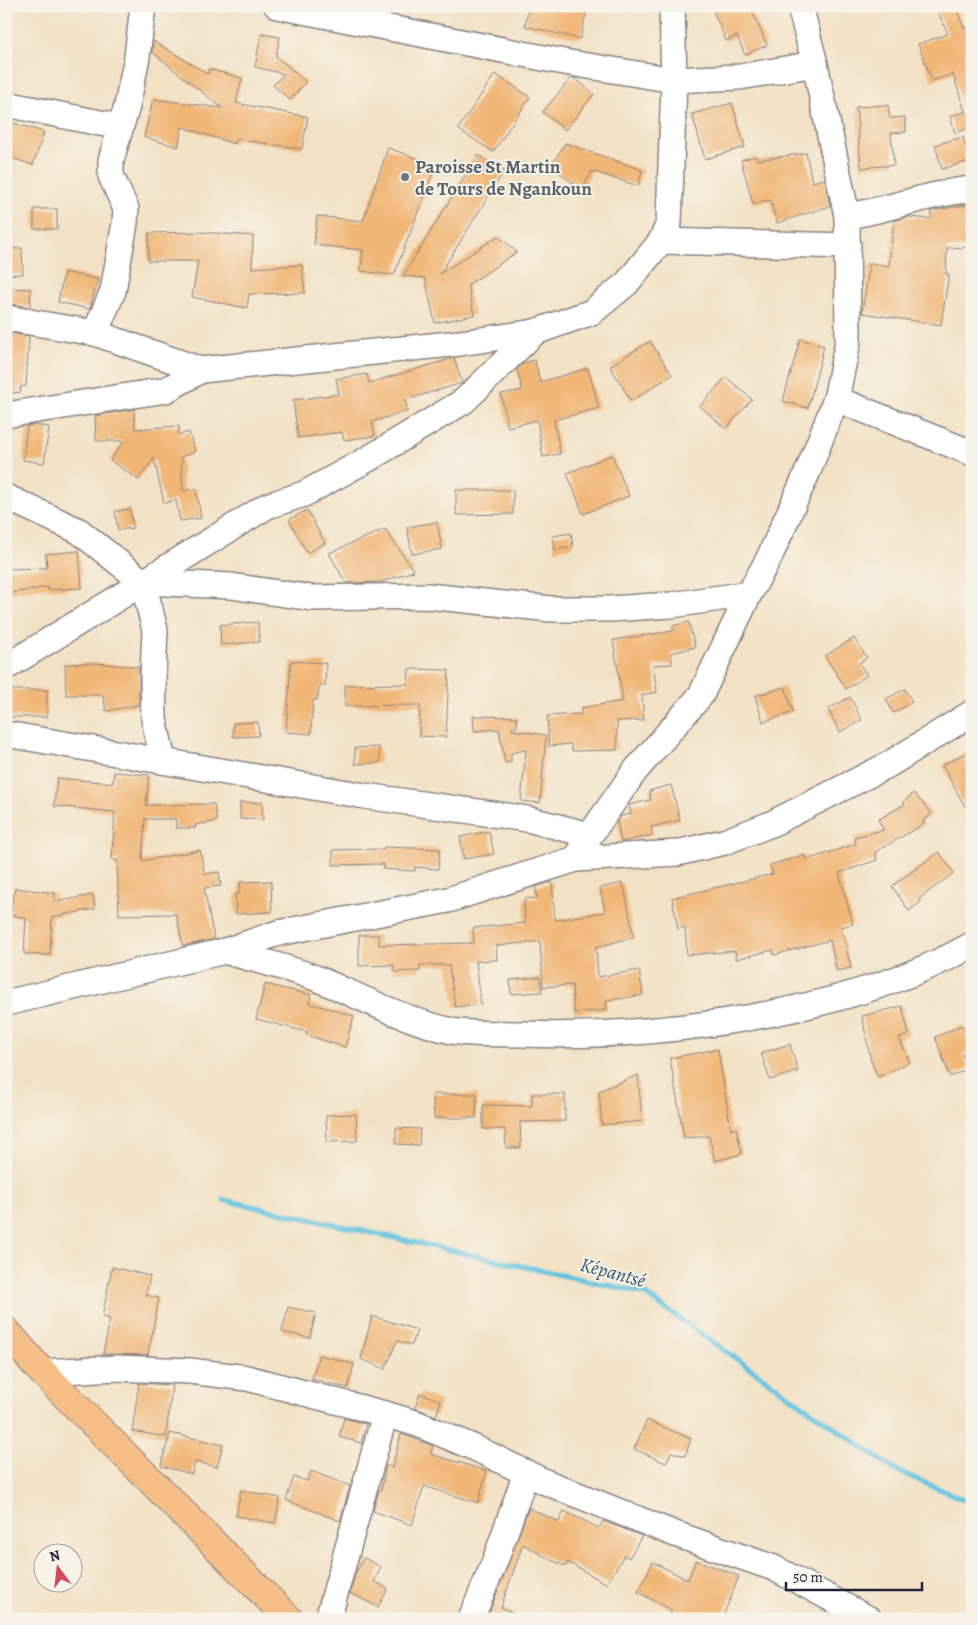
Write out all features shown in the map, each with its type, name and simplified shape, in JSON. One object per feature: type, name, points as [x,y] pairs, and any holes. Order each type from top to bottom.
[{"type":"main road","points":[[6,1331],[42,1372],[289,1619]]},
{"type":"street","points":[[95,333],[113,291],[125,223],[126,209],[111,176],[110,160],[127,106],[138,56],[143,6]]},
{"type":"street","points":[[277,6],[564,62],[674,80],[740,77],[815,64]]},
{"type":"street","points":[[6,414],[166,390],[201,370],[460,344],[535,332],[592,312],[627,283],[661,241],[668,224],[674,80],[672,6]]},
{"type":"street","points":[[576,859],[590,835],[636,771],[701,695],[749,594],[769,558],[836,399],[848,341],[847,216],[815,64],[800,6]]},
{"type":"street","points":[[6,104],[120,126]]},
{"type":"street","points":[[847,216],[870,212],[949,191],[972,189]]},
{"type":"street","points":[[661,241],[848,246]]},
{"type":"street","points":[[6,318],[95,333],[201,370]]},
{"type":"street","points":[[6,667],[267,506],[304,494],[368,459],[464,401],[535,332]]},
{"type":"street","points":[[836,399],[972,453]]},
{"type":"street","points":[[6,497],[79,531],[143,582],[231,586],[312,598],[428,596],[552,609],[610,609],[671,605],[749,594]]},
{"type":"street","points":[[143,582],[155,630],[154,719],[163,761]]},
{"type":"street","points":[[6,1003],[224,951],[278,933],[448,900],[576,859],[677,853],[724,842],[771,824],[888,765],[972,713]]},
{"type":"street","points":[[6,734],[365,796],[526,819],[590,835]]},
{"type":"street","points":[[224,951],[315,978],[430,1026],[454,1031],[547,1035],[640,1033],[766,1014],[856,992],[943,961],[972,945]]},
{"type":"street","points":[[42,1372],[117,1368],[190,1371],[228,1375],[247,1378],[385,1414],[418,1424],[467,1444],[526,1473],[675,1534],[774,1568],[869,1619]]},
{"type":"street","points":[[328,1619],[385,1414]]},
{"type":"street","points":[[471,1619],[495,1562],[526,1473]]},
{"type":"building","points":[[529,6],[588,6],[580,39],[525,26]]},
{"type":"building","points":[[711,6],[750,6],[767,45],[745,55],[737,36],[726,41]]},
{"type":"building","points":[[935,6],[955,6],[964,28],[972,26],[972,127],[955,133],[950,116],[965,112],[953,74],[932,81],[918,44],[948,34]]},
{"type":"building","points":[[261,34],[280,37],[276,56],[306,82],[290,100],[273,85],[284,74],[255,67]]},
{"type":"building","points":[[153,41],[208,74],[209,69],[242,78],[236,103],[308,117],[302,149],[236,139],[235,144],[182,127],[178,147],[144,137],[153,99],[222,108],[152,52]]},
{"type":"building","points":[[495,74],[530,97],[493,152],[458,129]]},
{"type":"building","points":[[571,78],[576,79],[594,94],[565,130],[543,112]]},
{"type":"building","points":[[732,103],[745,147],[705,159],[692,114]]},
{"type":"building","points":[[888,105],[890,118],[905,117],[906,132],[891,133],[894,165],[861,168],[856,107]]},
{"type":"building","points":[[6,121],[44,132],[33,165],[6,156]]},
{"type":"building","points":[[963,137],[970,161],[942,169],[935,145]]},
{"type":"building","points":[[565,143],[642,170],[638,186],[592,171],[582,190],[551,166]]},
{"type":"building","points":[[388,148],[436,165],[394,275],[361,271],[363,250],[314,245],[317,216],[363,221]]},
{"type":"building","points":[[806,153],[812,182],[825,179],[830,206],[777,223],[770,200],[753,204],[741,160],[756,156],[757,160]]},
{"type":"building","points":[[478,155],[504,171],[440,274],[498,236],[517,252],[468,285],[474,315],[435,323],[425,278],[403,276]]},
{"type":"building","points":[[972,204],[972,247],[947,248],[946,274],[949,274],[941,325],[862,313],[870,263],[889,266],[894,221],[909,217],[931,219],[931,211]]},
{"type":"building","points":[[34,209],[57,209],[57,229],[34,229]]},
{"type":"building","points":[[199,232],[253,236],[252,268],[302,265],[305,293],[249,294],[247,308],[192,297],[198,261],[148,261],[149,233]]},
{"type":"building","points":[[22,248],[23,274],[6,275],[6,249]]},
{"type":"building","points":[[64,272],[98,279],[90,309],[58,302]]},
{"type":"building","points":[[12,288],[31,289],[30,307],[11,304]]},
{"type":"building","points":[[6,334],[29,336],[26,386],[20,387],[21,392],[6,394]]},
{"type":"building","points":[[800,339],[824,346],[808,408],[783,401]]},
{"type":"building","points":[[650,341],[672,375],[631,401],[610,366]]},
{"type":"building","points":[[454,358],[462,383],[405,400],[408,411],[372,422],[375,436],[344,440],[342,432],[298,438],[293,400],[339,394],[336,379],[367,374],[369,383]]},
{"type":"building","points":[[535,360],[540,382],[588,368],[599,408],[554,420],[560,454],[543,457],[537,420],[508,427],[501,394],[522,390],[517,369],[524,363]]},
{"type":"building","points":[[726,377],[752,399],[726,429],[700,406]]},
{"type":"building","points":[[134,409],[135,429],[179,426],[179,435],[189,432],[195,452],[181,457],[183,491],[196,488],[201,518],[180,521],[176,500],[164,503],[154,458],[138,480],[110,460],[124,441],[96,441],[95,416]]},
{"type":"building","points":[[27,426],[49,427],[44,463],[23,460]]},
{"type":"building","points":[[612,455],[629,496],[583,514],[567,473]]},
{"type":"building","points":[[456,490],[513,490],[513,514],[456,515]]},
{"type":"building","points":[[130,509],[133,528],[118,530],[115,511]]},
{"type":"building","points":[[307,510],[325,543],[307,553],[289,520]]},
{"type":"building","points":[[437,522],[442,549],[412,554],[407,527]]},
{"type":"building","points":[[385,529],[414,571],[381,582],[346,583],[329,553]]},
{"type":"building","points":[[571,533],[573,547],[555,550],[553,536]]},
{"type":"building","points":[[79,551],[82,588],[48,590],[48,587],[6,594],[6,569],[47,568],[46,554]]},
{"type":"building","points":[[258,622],[259,642],[221,645],[220,625]]},
{"type":"building","points":[[689,622],[695,647],[671,653],[672,664],[653,665],[657,692],[642,695],[644,720],[617,721],[617,750],[572,751],[571,744],[549,746],[547,716],[582,714],[580,708],[623,701],[613,640],[674,631],[672,626]]},
{"type":"building","points":[[854,638],[867,658],[859,663],[867,675],[846,689],[825,656]]},
{"type":"building","points":[[291,661],[326,663],[325,685],[320,685],[317,700],[313,700],[311,734],[286,732]]},
{"type":"building","points":[[96,663],[139,667],[139,705],[106,711],[103,695],[66,695],[65,664]]},
{"type":"building","points":[[409,669],[449,670],[446,737],[419,736],[420,705],[345,706],[345,685],[408,684]]},
{"type":"building","points":[[785,687],[793,712],[763,722],[755,696]]},
{"type":"building","points":[[905,689],[912,702],[893,713],[886,699]]},
{"type":"building","points":[[9,690],[47,690],[47,717],[9,717]]},
{"type":"building","points":[[850,697],[862,720],[840,732],[828,709]]},
{"type":"building","points":[[473,716],[517,717],[517,727],[512,727],[512,730],[546,735],[540,803],[521,801],[526,750],[511,753],[511,762],[505,763],[499,729],[474,731]]},
{"type":"building","points":[[258,722],[259,736],[233,737],[233,723]]},
{"type":"building","points":[[379,747],[380,763],[355,764],[355,748]]},
{"type":"building","points":[[972,750],[972,819],[942,765]]},
{"type":"building","points":[[114,772],[149,775],[146,805],[214,804],[217,821],[195,825],[196,828],[176,828],[176,819],[145,819],[142,861],[200,850],[205,874],[219,872],[221,886],[204,888],[214,939],[183,946],[176,914],[119,915],[117,860],[112,860],[115,812],[54,806],[57,778],[113,783]]},
{"type":"building","points":[[671,785],[680,820],[651,827],[653,835],[621,842],[617,822],[621,816],[631,814],[629,805],[651,800],[649,791]]},
{"type":"building","points":[[914,793],[932,814],[923,821],[924,824],[875,852],[877,860],[839,873],[853,924],[841,927],[851,968],[837,971],[830,940],[774,955],[773,950],[736,959],[735,951],[687,955],[685,927],[678,929],[672,898],[773,874],[770,865],[804,855],[806,860],[856,844],[854,837],[884,830],[878,820],[905,804],[903,802]]},
{"type":"building","points":[[240,802],[262,803],[263,820],[240,819]]},
{"type":"building","points":[[489,831],[494,854],[464,859],[460,837]]},
{"type":"building","points":[[384,847],[440,849],[438,869],[415,867],[415,871],[383,869],[384,864],[333,865],[333,850],[384,849]]},
{"type":"building","points":[[939,852],[954,873],[919,899],[921,902],[909,911],[892,886]]},
{"type":"building","points":[[271,881],[272,912],[236,914],[235,894],[239,894],[240,882]]},
{"type":"building","points":[[552,882],[555,920],[605,912],[600,888],[623,883],[634,937],[596,947],[598,977],[639,970],[643,995],[606,1001],[607,1010],[574,1013],[572,985],[543,987],[540,941],[496,946],[497,960],[476,961],[481,1004],[455,1007],[449,965],[420,965],[420,971],[394,972],[394,965],[359,966],[359,935],[379,935],[379,945],[474,943],[473,928],[525,923],[524,899],[537,898],[535,887]]},
{"type":"building","points":[[15,888],[55,893],[55,902],[93,895],[95,909],[52,917],[50,955],[24,954],[26,918],[10,915]]},
{"type":"building","points":[[540,977],[542,992],[511,994],[510,980]]},
{"type":"building","points":[[265,984],[311,995],[309,1003],[354,1016],[345,1047],[306,1035],[307,1032],[256,1019]]},
{"type":"building","points":[[902,1006],[909,1035],[899,1038],[910,1062],[878,1077],[871,1061],[862,1016]]},
{"type":"building","points":[[962,1025],[972,1051],[962,1054],[969,1068],[950,1077],[935,1037]]},
{"type":"building","points":[[790,1044],[798,1071],[770,1080],[761,1053]]},
{"type":"building","points":[[718,1049],[731,1130],[736,1128],[742,1154],[715,1161],[709,1136],[684,1138],[670,1058]]},
{"type":"building","points":[[638,1075],[642,1121],[602,1125],[599,1091]]},
{"type":"building","points":[[433,1094],[477,1094],[476,1118],[434,1118]]},
{"type":"building","points":[[532,1094],[565,1094],[565,1121],[520,1122],[521,1148],[506,1148],[505,1129],[483,1129],[483,1105],[532,1106]]},
{"type":"building","points":[[356,1114],[357,1141],[327,1142],[326,1115]]},
{"type":"building","points":[[396,1128],[420,1129],[419,1145],[396,1144]]},
{"type":"building","points":[[112,1267],[150,1276],[146,1295],[159,1298],[148,1355],[103,1354],[110,1319],[102,1317]]},
{"type":"building","points":[[288,1307],[316,1313],[310,1338],[282,1332]]},
{"type":"building","points":[[372,1316],[417,1330],[412,1345],[397,1341],[385,1369],[361,1359]]},
{"type":"building","points":[[319,1355],[354,1364],[348,1388],[312,1379]]},
{"type":"building","points":[[139,1383],[172,1385],[166,1437],[132,1431]]},
{"type":"building","points":[[420,1393],[441,1401],[436,1416],[415,1408]]},
{"type":"building","points":[[344,1418],[366,1424],[361,1443],[339,1437]]},
{"type":"building","points":[[647,1420],[691,1439],[685,1456],[671,1452],[666,1463],[634,1449]]},
{"type":"building","points":[[170,1433],[223,1445],[217,1467],[195,1462],[192,1474],[161,1466]]},
{"type":"building","points":[[401,1434],[433,1446],[431,1454],[487,1471],[478,1503],[424,1486],[412,1525],[373,1511],[379,1490],[381,1490],[386,1465],[392,1468]]},
{"type":"building","points":[[311,1471],[350,1486],[340,1521],[286,1500],[294,1477],[307,1481]]},
{"type":"building","points":[[241,1490],[280,1498],[275,1523],[236,1516]]},
{"type":"building","points":[[529,1508],[559,1522],[564,1511],[599,1528],[603,1521],[642,1536],[629,1558],[624,1555],[607,1584],[568,1562],[566,1566],[551,1560],[523,1544],[501,1607],[523,1619],[492,1619],[488,1616]]},
{"type":"building","points":[[364,1558],[381,1567],[374,1581],[388,1589],[378,1607],[350,1593],[355,1574]]},
{"type":"building","points":[[696,1560],[739,1576],[722,1619],[667,1619],[672,1610],[638,1592],[653,1562],[688,1580]]},
{"type":"waterway","name":"Képantsé","points":[[224,1200],[643,1293],[895,1470],[972,1503]]},
{"type":"place","name":"Paroisse St Martin de Tours de Ngankoun","points":[[405,177]]}]
